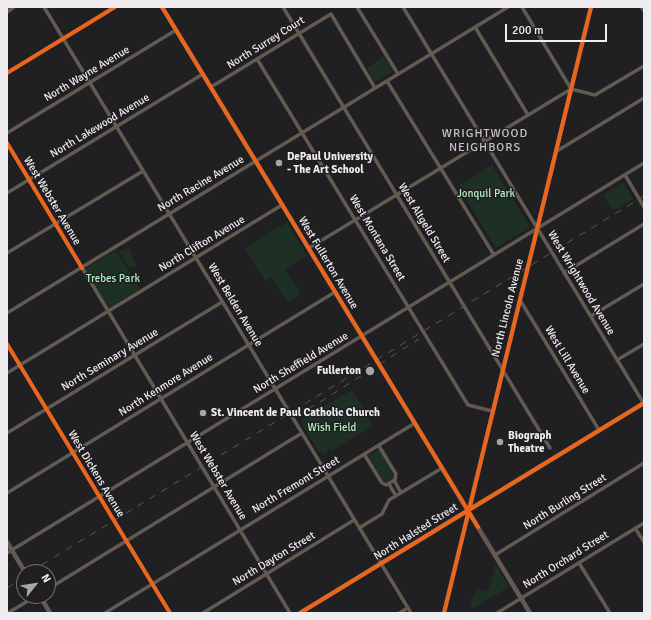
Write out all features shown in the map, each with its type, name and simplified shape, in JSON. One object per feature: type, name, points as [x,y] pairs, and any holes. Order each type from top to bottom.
[{"type":"main road","name":"West Fullerton Avenue","points":[[162,7],[530,613]]},
{"type":"main road","name":"North Lincoln Avenue","points":[[444,613],[591,7]]},
{"type":"main road","name":"North Halsted Street","points":[[300,613],[644,404]]},
{"type":"main road","points":[[7,542],[20,564]]},
{"type":"main road","points":[[45,604],[50,613]]},
{"type":"street","points":[[7,12],[14,7]]},
{"type":"street","name":"West Belden Avenue","points":[[44,7],[411,613]]},
{"type":"street","points":[[7,73],[115,7]]},
{"type":"street","name":"West Altgeld Street","points":[[283,7],[550,448]]},
{"type":"street","points":[[357,7],[398,74]]},
{"type":"street","name":"North Racine Avenue","points":[[7,313],[508,7]]},
{"type":"street","points":[[522,7],[572,89],[596,95],[644,66]]},
{"type":"street","points":[[404,9],[409,8]]},
{"type":"street","name":"West Wrightwood Avenue","points":[[404,9],[644,404]]},
{"type":"street","name":"North Surrey Court","points":[[211,87],[331,14],[375,88]]},
{"type":"street","points":[[475,27],[528,115]]},
{"type":"street","name":"North Wayne Avenue","points":[[7,133],[176,30]]},
{"type":"street","name":"West Montana Street","points":[[257,59],[468,405],[492,411]]},
{"type":"street","name":"North Lakewood Avenue","points":[[7,193],[203,74]]},
{"type":"street","points":[[387,80],[494,255]]},
{"type":"street","points":[[309,248],[572,89]]},
{"type":"street","points":[[556,151],[644,98]]},
{"type":"street","name":"West Webster Avenue","points":[[7,142],[290,613]]},
{"type":"street","name":"North Sheffield Avenue","points":[[7,553],[644,163]]},
{"type":"street","points":[[7,253],[143,171]]},
{"type":"street","points":[[625,175],[644,207]]},
{"type":"street","name":"North Clifton Avenue","points":[[7,373],[282,205]]},
{"type":"street","points":[[564,273],[644,224]]},
{"type":"street","points":[[591,316],[644,284]]},
{"type":"street","name":"North Kenmore Avenue","points":[[7,493],[335,292]]},
{"type":"street","name":"West Lill Avenue","points":[[520,300],[599,430]]},
{"type":"street","name":"North Seminary Avenue","points":[[7,433],[222,302]]},
{"type":"street","name":"West Dickens Avenue","points":[[7,344],[170,613]]},
{"type":"street","points":[[617,360],[644,344]]},
{"type":"street","name":"North Fremont Street","points":[[105,613],[415,424]]},
{"type":"street","points":[[56,583],[302,433]]},
{"type":"street","points":[[364,454],[382,483],[384,485],[389,484],[397,477],[379,446]]},
{"type":"street","name":"North Burling Street","points":[[495,555],[644,463]]},
{"type":"street","points":[[359,528],[382,514],[387,502],[442,468]]},
{"type":"street","points":[[394,480],[401,492]]},
{"type":"street","points":[[389,484],[396,496]]},
{"type":"street","name":"North Dayton Street","points":[[203,613],[354,520]]},
{"type":"street","name":"North Orchard Street","points":[[497,613],[644,523]]},
{"type":"street","points":[[635,528],[644,542]]},
{"type":"street","points":[[579,563],[610,613]]},
{"type":"street","points":[[8,613],[23,604]]},
{"type":"street","points":[[400,613],[408,608]]},
{"type":"green space","points":[[384,56],[393,71],[375,82],[367,68]]},
{"type":"green space","name":"Jonquil Park","points":[[492,165],[530,227],[496,248],[458,186]]},
{"type":"green space","points":[[623,183],[633,199],[613,211],[603,195]]},
{"type":"green space","points":[[287,222],[307,256],[285,269],[301,294],[287,302],[272,277],[265,281],[245,248]]},
{"type":"green space","points":[[129,247],[136,265],[132,268],[128,266],[119,251]]},
{"type":"green space","name":"Trebes Park","points":[[116,250],[140,289],[109,308],[85,269]]},
{"type":"green space","name":"Wish Field","points":[[352,390],[373,425],[331,451],[329,448],[327,450],[328,453],[324,455],[322,452],[319,452],[301,423],[302,419]]},
{"type":"green space","points":[[379,449],[395,474],[393,479],[387,482],[383,481],[368,456]]},
{"type":"green space","points":[[496,565],[509,587],[472,609],[469,602],[476,593],[476,589],[488,592]]},
{"type":"railway","points":[[43,564],[644,196]]},
{"type":"railway","points":[[295,415],[317,404],[419,339]]},
{"type":"railway","points":[[7,588],[16,582]]},
{"type":"cycle path","points":[[7,73],[115,7]]},
{"type":"cycle path","points":[[162,7],[478,527]]},
{"type":"cycle path","points":[[444,613],[591,7]]},
{"type":"cycle path","points":[[7,143],[82,268]]},
{"type":"cycle path","points":[[7,344],[170,613]]},
{"type":"cycle path","points":[[300,613],[644,403]]},
{"type":"place","name":"DePaul University - The Art School","points":[[279,163]]},
{"type":"place","name":"Fullerton","points":[[370,371]]},
{"type":"place","name":"St. Vincent de Paul Catholic Church","points":[[203,413]]},
{"type":"place","name":"Biograph Theatre","points":[[500,442]]},
{"type":"district","name":"WRIGHTWOOD NEIGHBORS","points":[[485,141]]}]
